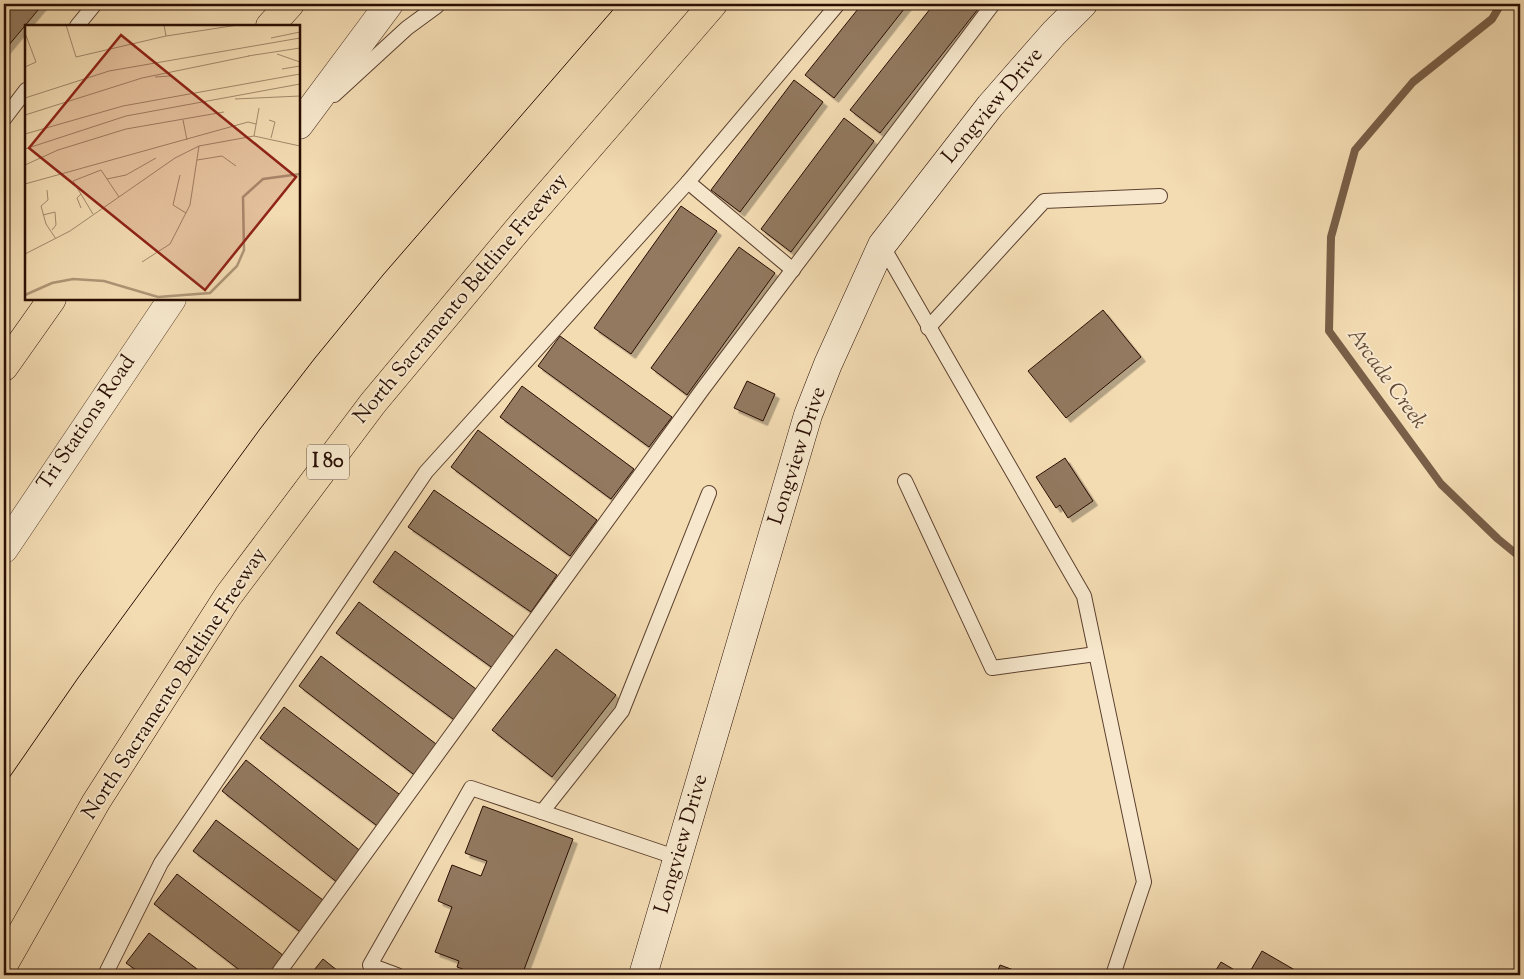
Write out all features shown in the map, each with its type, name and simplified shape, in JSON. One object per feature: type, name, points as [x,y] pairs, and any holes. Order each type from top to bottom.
[{"type":"highway","points":[[271,25],[290,4]]},
{"type":"highway","name":"North Sacramento Beltline Freeway","points":[[4,964],[96,802],[228,596],[373,403],[518,228],[713,4]]},
{"type":"highway","points":[[4,366],[51,300]]},
{"type":"street","points":[[300,125],[389,4]]},
{"type":"street","name":"Longview Drive","points":[[643,975],[808,415],[828,364],[882,246],[990,106],[1054,33],[1083,4]]},
{"type":"street","name":"Tri Stations Road","points":[[4,549],[171,300]]},
{"type":"lane","points":[[78,25],[95,4]]},
{"type":"lane","points":[[105,975],[160,863],[426,472],[688,182],[838,4]]},
{"type":"lane","points":[[277,975],[696,398],[993,4]]},
{"type":"lane","points":[[300,125],[407,28],[437,6]]},
{"type":"lane","points":[[4,119],[25,91]]},
{"type":"lane","points":[[688,182],[793,270]]},
{"type":"lane","points":[[928,328],[1044,202],[1160,196]]},
{"type":"lane","points":[[882,246],[1084,596],[1144,882],[1113,975]]},
{"type":"lane","points":[[905,481],[992,668],[1096,654]]},
{"type":"lane","points":[[542,812],[622,711],[709,493]]},
{"type":"lane","points":[[397,975],[370,965],[471,788],[678,858]]},
{"type":"building","points":[[4,4],[43,4],[25,25],[4,51]]},
{"type":"building","points":[[862,4],[908,4],[834,98],[805,75]]},
{"type":"building","points":[[934,4],[982,4],[880,133],[850,110]]},
{"type":"building","points":[[794,80],[823,102],[740,212],[711,190]]},
{"type":"building","points":[[844,118],[874,141],[791,252],[761,229]]},
{"type":"building","points":[[681,206],[717,231],[631,354],[594,328]]},
{"type":"building","points":[[739,247],[775,273],[687,395],[651,368]]},
{"type":"building","points":[[1103,310],[1141,357],[1066,418],[1028,371]]},
{"type":"building","points":[[560,336],[672,417],[649,447],[538,366]]},
{"type":"building","points":[[747,381],[775,394],[763,421],[734,408]]},
{"type":"building","points":[[522,386],[634,469],[611,499],[500,417]]},
{"type":"building","points":[[478,430],[597,520],[570,556],[451,467]]},
{"type":"building","points":[[1065,458],[1093,501],[1068,518],[1060,505],[1056,508],[1036,477]]},
{"type":"building","points":[[434,490],[557,575],[531,612],[408,527]]},
{"type":"building","points":[[395,551],[517,639],[494,669],[373,582]]},
{"type":"building","points":[[359,602],[480,692],[457,722],[336,633]]},
{"type":"building","points":[[556,649],[616,695],[552,777],[492,730]]},
{"type":"building","points":[[321,656],[440,747],[417,777],[299,686]]},
{"type":"building","points":[[284,707],[403,797],[380,828],[260,738]]},
{"type":"building","points":[[246,760],[363,853],[338,883],[222,791]]},
{"type":"building","points":[[483,806],[573,839],[522,975],[478,975],[457,967],[459,961],[435,952],[452,907],[438,901],[452,865],[481,876],[487,861],[465,853]]},
{"type":"building","points":[[216,820],[327,903],[303,934],[193,851]]},
{"type":"building","points":[[177,874],[288,959],[275,975],[246,975],[154,904]]},
{"type":"building","points":[[149,933],[205,975],[143,975],[126,963]]},
{"type":"building","points":[[1262,951],[1300,973],[1299,975],[1248,975]]},
{"type":"building","points":[[323,959],[343,975],[310,975]]},
{"type":"building","points":[[1221,962],[1243,975],[1213,975]]},
{"type":"building","points":[[1000,965],[1027,975],[996,975]]},
{"type":"waterway","name":"Arcade Creek","points":[[1501,4],[1492,19],[1413,82],[1355,150],[1331,237],[1329,331],[1441,484],[1498,539],[1520,557]]},
{"type":"tram line","points":[[4,785],[78,678],[260,429],[315,358],[383,275],[618,4]]}]
